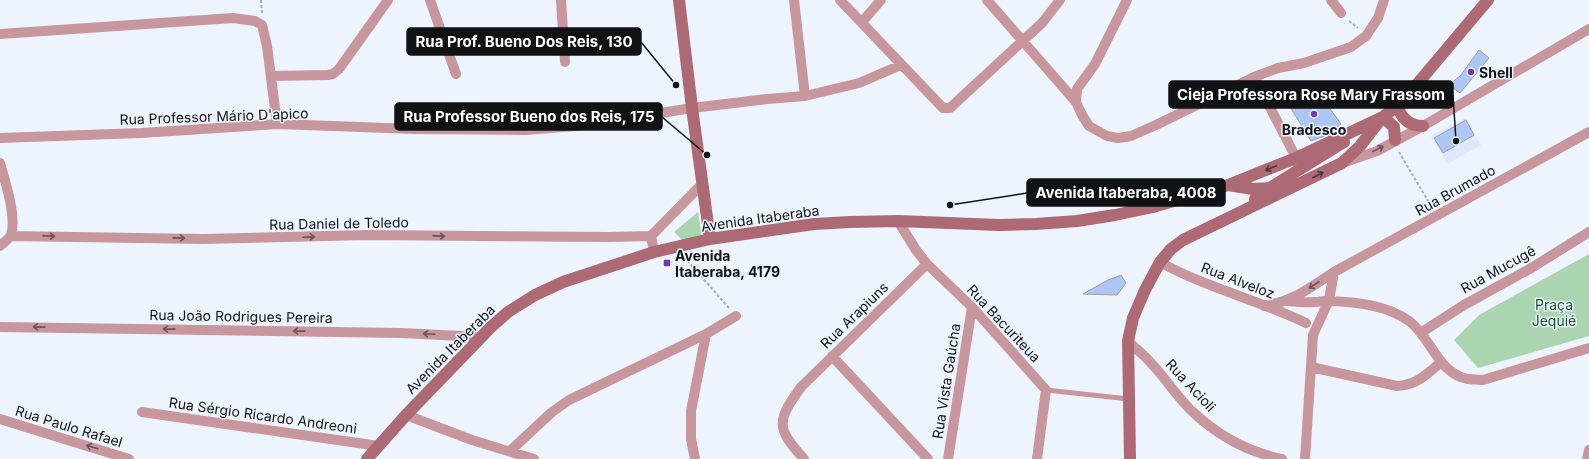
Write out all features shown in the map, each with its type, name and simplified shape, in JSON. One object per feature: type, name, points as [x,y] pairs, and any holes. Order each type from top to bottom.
[{"type":"main road","points":[[679,0],[710,239]]},
{"type":"main road","name":"Avenida Itaberaba","points":[[1228,186],[1253,189],[1294,187],[1342,163],[1360,146],[1383,117],[1402,102],[1488,0]]},
{"type":"main road","points":[[1398,105],[1399,112],[1412,125],[1423,126]]},
{"type":"main road","points":[[1242,210],[1268,188],[1298,171],[1383,117],[1394,127],[1394,141]]},
{"type":"main road","name":"Avenida Itaberaba","points":[[368,459],[406,415],[508,312],[535,295],[563,282],[654,252],[710,239],[814,224],[898,221],[999,225],[1036,224],[1076,221],[1115,215],[1152,207],[1228,186],[1296,158],[1383,117]]},
{"type":"main road","points":[[1130,459],[1128,341],[1136,311],[1160,262],[1171,249],[1183,240],[1242,210],[1294,187]]},
{"type":"street","points":[[271,76],[333,74],[339,69],[388,0]]},
{"type":"street","points":[[430,0],[456,74]]},
{"type":"street","points":[[561,0],[565,62]]},
{"type":"street","points":[[794,0],[805,96]]},
{"type":"street","points":[[840,0],[901,65],[939,104],[946,109],[950,108],[1042,23],[1060,0]]},
{"type":"street","points":[[862,22],[881,0]]},
{"type":"street","points":[[987,0],[1024,40],[1076,102],[1089,126],[1107,136],[1118,138],[1131,136],[1158,124],[1254,77],[1278,68],[1304,63],[1351,47],[1366,36],[1378,18],[1384,0]]},
{"type":"street","points":[[1076,102],[1077,88],[1094,64],[1127,0]]},
{"type":"street","points":[[1331,0],[1341,13]]},
{"type":"street","points":[[0,34],[152,22],[233,18],[255,21],[262,25],[271,76],[276,124]]},
{"type":"street","points":[[1342,163],[1377,151],[1423,126],[1589,29]]},
{"type":"street","name":"Rua Professor Mário D'apico","points":[[0,138],[141,133],[276,124],[414,129],[526,130],[587,126],[692,108],[805,96],[859,83],[901,65]]},
{"type":"street","points":[[1254,77],[1296,158],[1298,171]]},
{"type":"street","name":"Rua Brumado","points":[[1264,306],[1288,301],[1303,293],[1334,272],[1589,132]]},
{"type":"street","points":[[0,162],[12,221],[10,236],[0,246]]},
{"type":"street","points":[[654,252],[651,236],[702,184]]},
{"type":"street","name":"Rua Bacuriteua","points":[[898,221],[916,250],[927,264],[972,307],[1046,390]]},
{"type":"street","name":"Rua Mucugê","points":[[1422,332],[1464,305],[1533,267],[1589,232]]},
{"type":"street","name":"Rua Daniel de Toledo","points":[[10,236],[203,239],[366,235],[651,236]]},
{"type":"street","name":"Rua Alveloz","points":[[1160,262],[1179,272],[1306,323]]},
{"type":"street","name":"Rua Arapiuns","points":[[804,459],[786,437],[782,418],[786,408],[801,387],[927,264]]},
{"type":"street","points":[[1305,459],[1314,335],[1329,300],[1334,272]]},
{"type":"street","name":"Rua Alveloz","points":[[1288,301],[1308,303],[1329,300],[1376,307],[1394,312],[1409,321],[1422,332]]},
{"type":"street","name":"Rua Alveloz","points":[[1288,301],[1314,335]]},
{"type":"street","name":"Rua Vista Gaúcha","points":[[948,459],[972,307]]},
{"type":"street","points":[[510,451],[552,412],[569,400],[706,334],[736,316]]},
{"type":"street","name":"Rua João Rodrigues Pereira","points":[[0,327],[401,333],[482,337]]},
{"type":"street","points":[[1422,332],[1441,362],[1452,373],[1467,379],[1483,380],[1589,348]]},
{"type":"street","points":[[695,459],[691,439],[692,410],[706,334]]},
{"type":"street","name":"Rua Acioli","points":[[1128,341],[1151,362],[1169,386],[1194,413],[1221,435],[1262,455],[1282,459]]},
{"type":"street","points":[[832,356],[928,459]]},
{"type":"street","points":[[1311,367],[1397,386],[1408,385],[1421,379],[1441,362]]},
{"type":"street","points":[[1037,459],[1046,390]]},
{"type":"street","name":"Rua Sérgio Ricardo Andreoni","points":[[142,412],[379,446]]},
{"type":"street","points":[[406,415],[472,440],[534,459]]},
{"type":"street","name":"Rua Paulo Rafael","points":[[0,419],[129,459]]},
{"type":"street","points":[[1587,459],[1589,450]]},
{"type":"lane","points":[[1046,390],[1129,399]]},
{"type":"path","points":[[1341,13],[1366,36]]},
{"type":"path","points":[[1394,141],[1437,216]]},
{"type":"path","points":[[675,248],[736,316]]},
{"type":"shaded area","points":[[1465,118],[1481,145],[1447,164],[1431,136]]},
{"type":"green space","points":[[698,212],[702,237],[683,241],[674,232]]},
{"type":"green space","name":"Praça Jequié","points":[[1589,254],[1589,336],[1478,368],[1454,340],[1479,315]]},
{"type":"building","name":"Shell","points":[[1479,50],[1489,58],[1460,93],[1449,85],[1461,75]]},
{"type":"building","name":"Bradesco","points":[[1320,95],[1341,124],[1327,135],[1311,141],[1289,105]]},
{"type":"building","points":[[1466,120],[1474,135],[1443,153],[1434,138]]},
{"type":"building","points":[[1121,275],[1126,283],[1117,295],[1083,294],[1106,281]]},
{"type":"place","name":"Shell","points":[[1471,72]]},
{"type":"place","name":"Rua Prof. Bueno Dos Reis, 130","points":[[676,85]]},
{"type":"place","name":"Bradesco","points":[[1314,114]]},
{"type":"place","name":"Cieja Professora Rose Mary Frassom","points":[[1456,141]]},
{"type":"place","name":"Rua Professor Bueno dos Reis, 175","points":[[707,155]]},
{"type":"place","name":"Avenida Itaberaba, 4008","points":[[950,205]]},
{"type":"place","name":"Avenida Itaberaba, 4179","points":[[667,263]]}]
